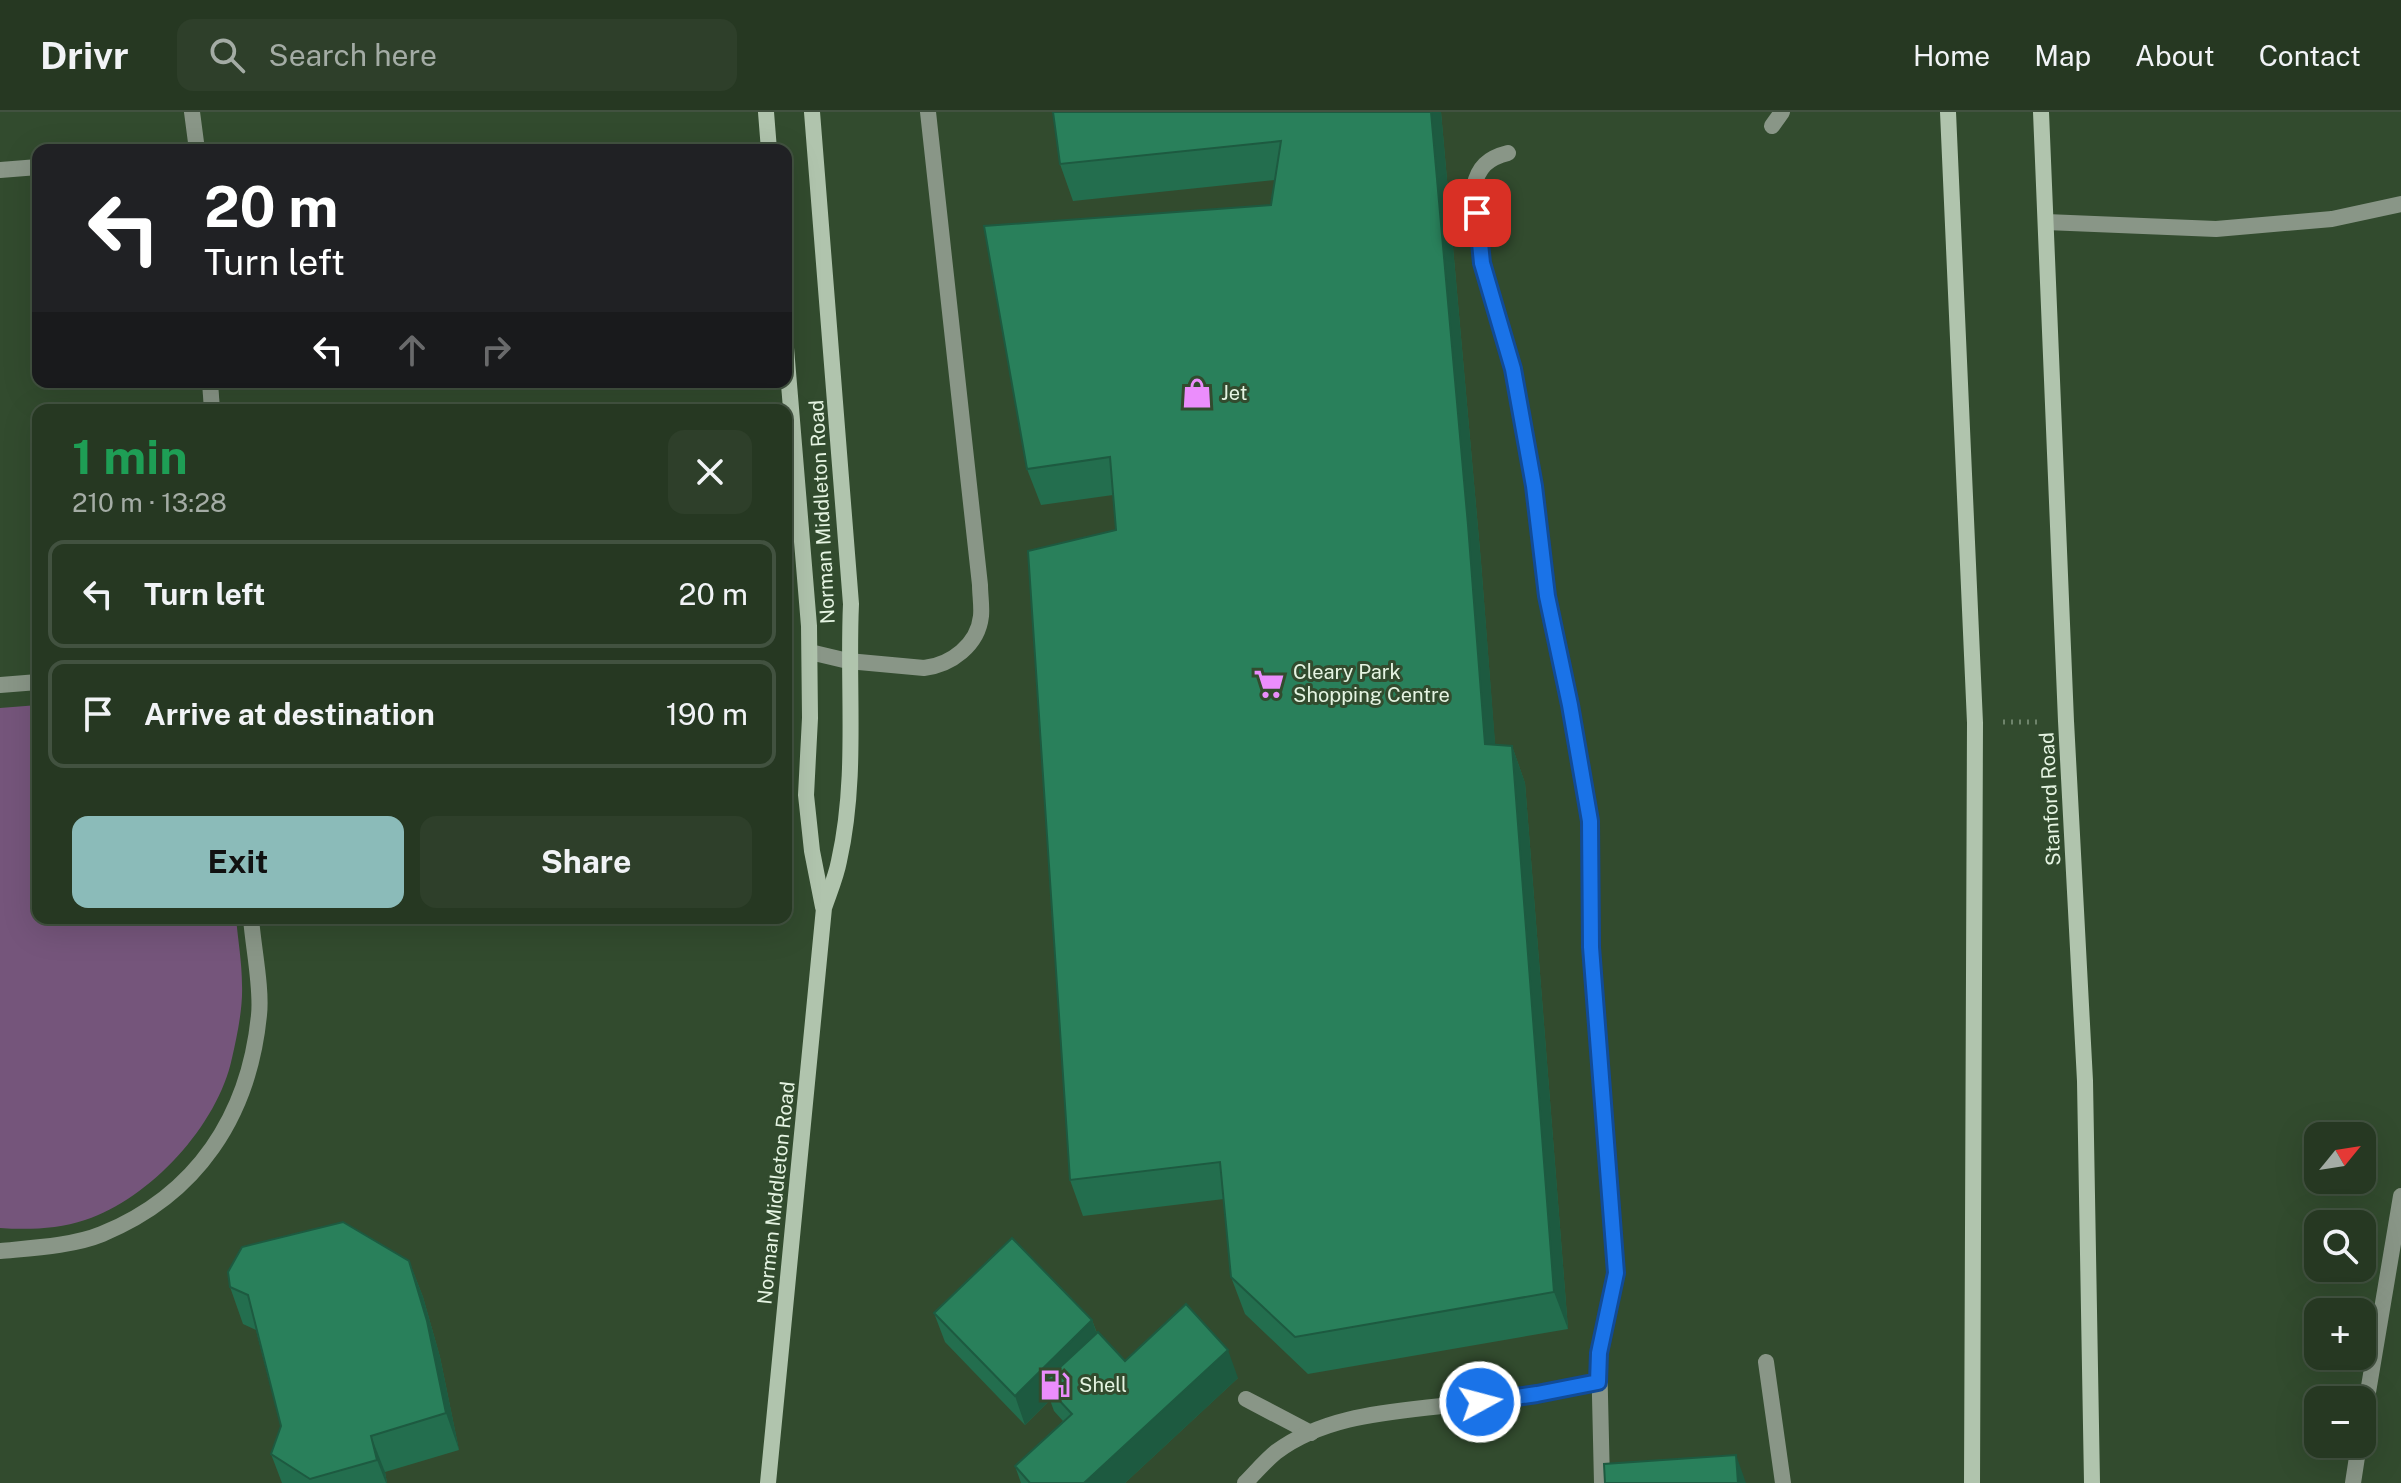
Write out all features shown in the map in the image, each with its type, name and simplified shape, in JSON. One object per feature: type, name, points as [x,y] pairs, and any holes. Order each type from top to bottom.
[{"type":"main road","points":[[766,112],[769,144]]},
{"type":"main road","name":"Norman Middleton Road","points":[[768,1483],[824,908],[839,862],[851,735],[848,661],[851,604],[812,112]]},
{"type":"main road","points":[[1948,112],[1975,723],[1972,1483]]},
{"type":"main road","name":"Stanford Road","points":[[2041,112],[2066,721],[2085,1081],[2092,1483]]},
{"type":"main road","name":"Norman Middleton Road","points":[[792,424],[810,652],[806,795],[812,851],[824,908]]},
{"type":"street","points":[[192,112],[196,144]]},
{"type":"street","points":[[810,652],[848,661],[935,667],[959,655],[978,629],[981,619],[980,585],[928,112]]},
{"type":"street","points":[[1508,153],[1486,162],[1476,177],[1474,187],[1482,263],[1513,369],[1534,486],[1547,596],[1590,821],[1591,947],[1616,1273],[1599,1353],[1602,1483]]},
{"type":"street","points":[[0,170],[32,167]]},
{"type":"street","points":[[2046,222],[2216,229],[2332,219],[2401,204]]},
{"type":"street","points":[[0,685],[32,682]]},
{"type":"street","points":[[0,1251],[39,1248],[99,1236],[148,1211],[190,1175],[222,1136],[239,1104],[260,1012],[252,924]]},
{"type":"street","points":[[2369,1386],[2401,1196]]},
{"type":"street","points":[[1766,1362],[1783,1483]]},
{"type":"street","points":[[1245,1483],[1275,1452],[1311,1433],[1383,1411],[1537,1394],[1598,1382]]},
{"type":"street","points":[[1246,1399],[1311,1433]]},
{"type":"street","points":[[2353,1483],[2357,1458]]},
{"type":"path","points":[[1975,723],[2066,721]]},
{"type":"shaded area","points":[[32,705],[32,924],[237,924],[241,968],[242,1003],[232,1058],[212,1109],[196,1133],[156,1177],[109,1210],[85,1220],[43,1228],[0,1228],[0,708]]},
{"type":"building","name":"Cleary Park Shopping Centre","points":[[1053,112],[1431,112],[1485,744],[1512,746],[1554,1292],[1295,1337],[1231,1277],[1220,1162],[1070,1180],[1028,551],[1116,530],[1110,457],[1027,469],[984,226],[1271,205],[1281,141],[1060,164]]},
{"type":"building","points":[[343,1222],[409,1261],[427,1321],[446,1413],[371,1436],[377,1460],[310,1479],[271,1454],[281,1426],[248,1295],[230,1287],[228,1272],[242,1247]]},
{"type":"building","points":[[1012,1238],[1092,1320],[1015,1396],[934,1313]]},
{"type":"building","points":[[1186,1304],[1228,1350],[1084,1483],[1030,1483],[1015,1466],[1072,1414],[1043,1383],[1098,1332],[1125,1361]]},
{"type":"building","points":[[1736,1455],[1738,1483],[1605,1483],[1604,1464]]},
{"type":"place","name":"Jet","points":[[1197,393]]},
{"type":"place","name":"Cleary Park Shopping Centre","points":[[1269,684]]},
{"type":"place","name":"Shell","points":[[1055,1385]]},
{"type":"route","points":[[1477,213],[1482,263],[1513,369],[1534,486],[1547,596],[1590,821],[1591,947],[1616,1273],[1599,1353],[1598,1382],[1480,1402]]}]
